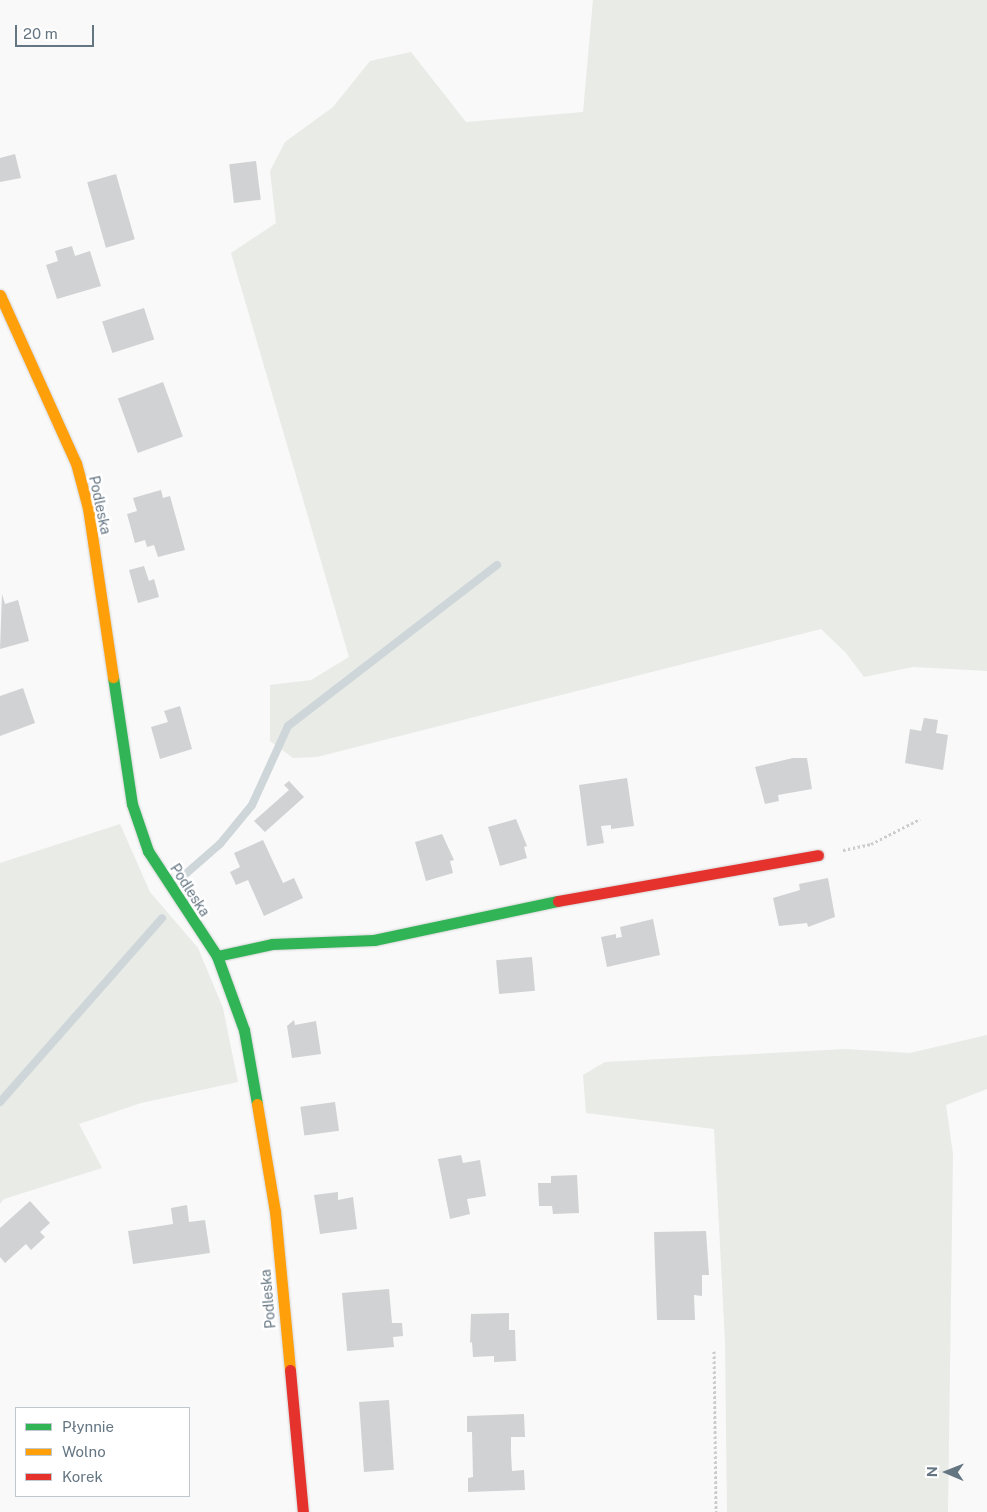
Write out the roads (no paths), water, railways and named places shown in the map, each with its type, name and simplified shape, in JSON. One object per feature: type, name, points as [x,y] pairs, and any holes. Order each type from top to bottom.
[{"type":"street","name":"Podleska","points":[[0,295],[76,463],[88,508],[132,804],[148,851],[217,956],[244,1030],[276,1211],[303,1512]]},
{"type":"street","points":[[217,956],[272,944],[374,940],[567,898],[818,855]]},
{"type":"waterway","points":[[181,878],[220,844],[252,805],[288,726],[497,565]]},
{"type":"waterway","points":[[0,1102],[162,918]]}]
